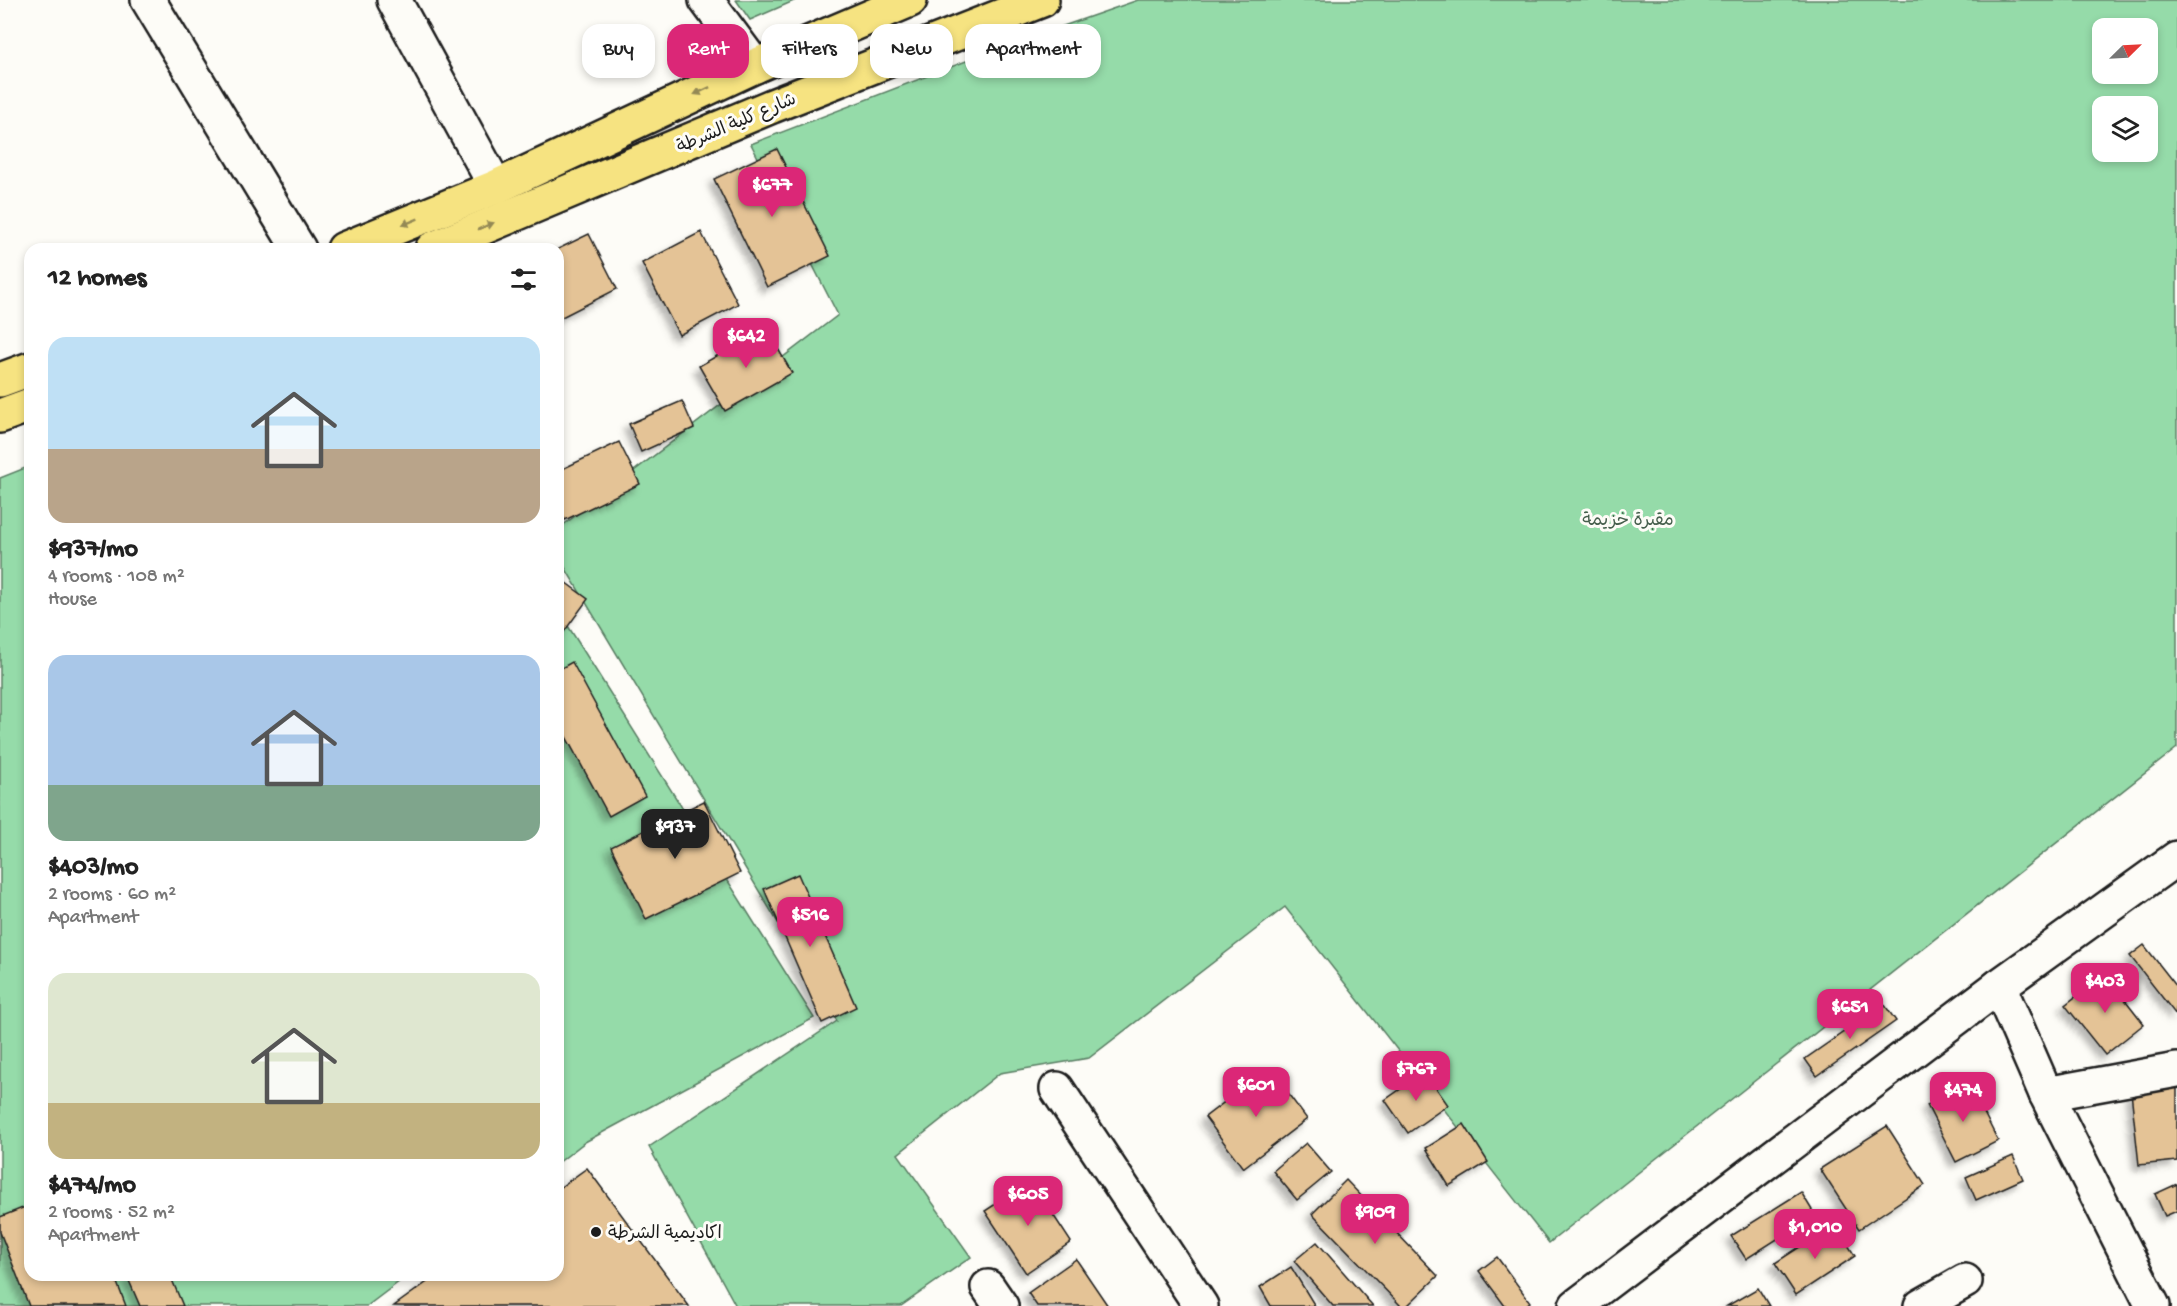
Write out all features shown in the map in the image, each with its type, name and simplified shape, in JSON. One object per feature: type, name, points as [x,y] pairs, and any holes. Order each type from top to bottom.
[{"type":"main road","points":[[359,243],[496,187],[755,66],[910,0]]},
{"type":"main road","name":"شارع كلية الشرطة","points":[[446,243],[772,106],[1042,0]]},
{"type":"main road","points":[[0,380],[24,371]]},
{"type":"main road","points":[[0,416],[24,407]]},
{"type":"street","points":[[148,0],[295,243]]},
{"type":"street","points":[[394,0],[496,187]]},
{"type":"street","points":[[706,0],[755,66]]},
{"type":"street","points":[[1578,1305],[1999,986],[2177,858]]},
{"type":"street","points":[[1999,986],[2046,1094],[2153,1306]]},
{"type":"street","points":[[2046,1094],[2177,1070]]},
{"type":"street","points":[[1057,1089],[1201,1306]]},
{"type":"street","points":[[1921,1306],[1965,1281]]},
{"type":"green space","points":[[736,0],[796,0],[750,20]]},
{"type":"green space","name":"مقبرة خزيمة","points":[[1138,0],[2177,0],[2177,748],[1549,1243],[1285,907],[1089,1058],[1000,1073],[898,1154],[971,1257],[901,1306],[736,1306],[649,1147],[837,1021],[564,566],[564,524],[838,315],[751,144],[922,78],[953,78],[953,66],[965,61],[965,78],[1101,78],[1101,24],[1069,24]]},
{"type":"green space","points":[[24,468],[24,1281],[400,1281],[367,1306],[0,1306],[0,478]]},
{"type":"green space","points":[[564,620],[814,1018],[585,1142],[564,1158]]},
{"type":"building","points":[[777,149],[830,256],[767,287],[714,179]]},
{"type":"building","points":[[701,232],[738,304],[679,335],[642,263]]},
{"type":"building","points":[[589,234],[617,289],[564,316],[564,246]]},
{"type":"building","points":[[766,328],[792,373],[725,411],[699,366]]},
{"type":"building","points":[[682,401],[694,428],[641,452],[629,424]]},
{"type":"building","points":[[619,442],[640,484],[565,520],[564,468]]},
{"type":"building","points":[[564,581],[588,599],[564,632]]},
{"type":"building","points":[[572,662],[645,796],[609,816],[564,733],[564,667]]},
{"type":"building","points":[[704,801],[740,873],[646,919],[611,847]]},
{"type":"building","points":[[798,874],[856,1007],[822,1023],[764,889]]},
{"type":"building","points":[[2144,945],[2177,987],[2176,1015],[2130,956]]},
{"type":"building","points":[[2105,974],[2144,1024],[2105,1055],[2065,1005]]},
{"type":"building","points":[[1884,1004],[1896,1021],[1817,1076],[1805,1059]]},
{"type":"building","points":[[1269,1068],[1307,1119],[1243,1168],[1205,1117]]},
{"type":"building","points":[[1425,1072],[1448,1105],[1408,1133],[1385,1100]]},
{"type":"building","points":[[1969,1083],[1998,1141],[1956,1162],[1927,1105]]},
{"type":"building","points":[[2177,1087],[2177,1161],[2139,1165],[2131,1092]]},
{"type":"building","points":[[1464,1124],[1488,1162],[1449,1186],[1426,1148]]},
{"type":"building","points":[[1887,1126],[1925,1185],[1859,1229],[1820,1169]]},
{"type":"building","points":[[1306,1143],[1331,1172],[1297,1200],[1273,1171]]},
{"type":"building","points":[[2013,1156],[2023,1179],[1976,1200],[1966,1177]]},
{"type":"building","name":"اكاديمية الشرطة","points":[[587,1168],[689,1306],[394,1306],[429,1281],[564,1281],[564,1185]]},
{"type":"building","points":[[1346,1180],[1438,1276],[1407,1306],[1401,1306],[1312,1214]]},
{"type":"building","points":[[1031,1181],[1071,1242],[1026,1273],[985,1211]]},
{"type":"building","points":[[2177,1184],[2177,1211],[2165,1216],[2155,1194]]},
{"type":"building","points":[[1801,1192],[1815,1215],[1746,1259],[1731,1236]]},
{"type":"building","points":[[24,1207],[24,1281],[116,1281],[126,1306],[29,1306],[0,1232],[0,1217]]},
{"type":"building","points":[[1835,1224],[1855,1256],[1796,1295],[1775,1263]]},
{"type":"building","points":[[1317,1242],[1373,1306],[1333,1306],[1294,1261]]},
{"type":"building","points":[[1497,1257],[1530,1302],[1525,1306],[1505,1306],[1479,1271]]},
{"type":"building","points":[[1076,1259],[1108,1306],[1037,1306],[1028,1293]]},
{"type":"building","points":[[1291,1267],[1315,1306],[1271,1306],[1260,1287]]},
{"type":"building","points":[[129,1281],[173,1281],[183,1306],[140,1306]]},
{"type":"building","points":[[1758,1288],[1769,1306],[1727,1306]]},
{"type":"place","name":"اكاديمية الشرطة","points":[[596,1232]]}]
